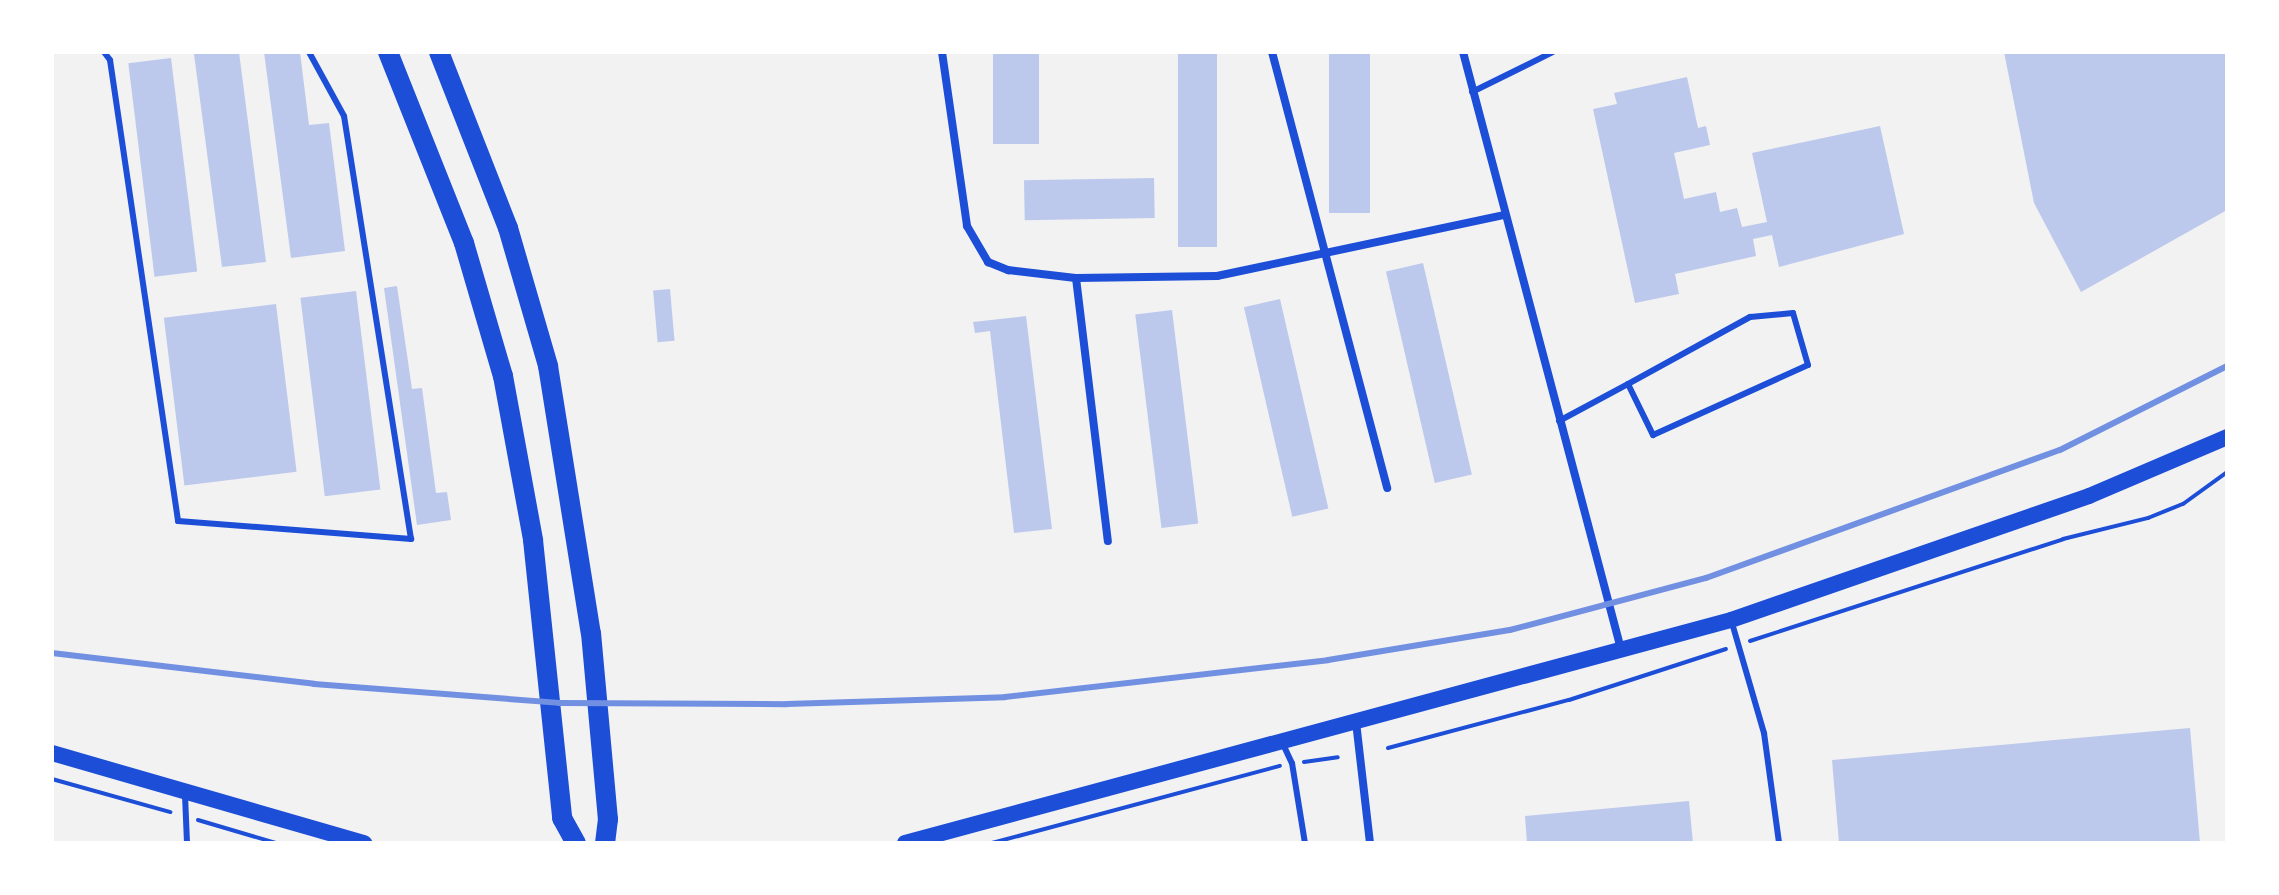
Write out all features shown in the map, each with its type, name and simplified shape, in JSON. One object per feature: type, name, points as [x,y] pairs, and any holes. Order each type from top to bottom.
[{"type":"main road","points":[[388,52],[464,243],[503,376],[545,638],[562,818],[576,843]]},
{"type":"main road","points":[[439,52],[508,228],[548,366],[591,633],[604,778],[605,843]]},
{"type":"main road","points":[[907,843],[1731,620],[2089,496],[2227,437]]},
{"type":"main road","points":[[52,753],[364,843]]},
{"type":"street","points":[[942,52],[967,226],[977,250],[988,262],[1008,270],[1076,278],[1217,276],[1327,257],[1505,215]]},
{"type":"street","points":[[1272,52],[1387,488]]},
{"type":"street","points":[[1463,52],[1621,649]]},
{"type":"street","points":[[1076,278],[1108,541]]},
{"type":"street","points":[[1356,722],[1370,843]]},
{"type":"lane","points":[[104,52],[110,60],[178,521],[411,539],[344,116],[309,52]]},
{"type":"lane","points":[[1472,92],[1553,53],[1562,52]]},
{"type":"lane","points":[[1559,421],[1750,317],[1793,313],[1808,365],[1653,435],[1628,384]]},
{"type":"lane","points":[[1731,620],[1764,733],[1779,843]]},
{"type":"lane","points":[[1282,742],[1292,763],[1305,843]]},
{"type":"lane","points":[[185,791],[187,843]]},
{"type":"path","points":[[1388,748],[1569,700],[2063,539],[2148,518],[2183,504],[2227,472]]},
{"type":"path","points":[[992,843],[1292,763],[1338,757]]},
{"type":"path","points":[[52,779],[276,843]]},
{"type":"building","points":[[239,52],[266,262],[222,267],[194,54]]},
{"type":"building","points":[[264,52],[300,52],[309,125],[329,123],[345,251],[291,258]]},
{"type":"building","points":[[993,52],[1039,52],[1039,144],[993,144]]},
{"type":"building","points":[[1178,52],[1217,52],[1217,247],[1178,247]]},
{"type":"building","points":[[1329,52],[1370,52],[1370,213],[1329,213]]},
{"type":"building","points":[[2004,52],[2227,52],[2227,210],[2081,292],[2034,203]]},
{"type":"building","points":[[171,58],[197,271],[155,277],[128,63]]},
{"type":"building","points":[[1687,77],[1698,128],[1706,126],[1710,145],[1674,153],[1684,199],[1716,192],[1720,212],[1737,208],[1742,227],[1767,222],[1752,153],[1880,126],[1904,234],[1779,267],[1772,235],[1753,239],[1756,256],[1675,274],[1679,294],[1635,303],[1593,109],[1617,104],[1614,93]]},
{"type":"building","points":[[1154,178],[1155,218],[1025,220],[1024,180]]},
{"type":"building","points":[[1423,263],[1472,474],[1435,483],[1386,272]]},
{"type":"building","points":[[397,286],[412,389],[422,388],[436,493],[447,492],[451,520],[417,525],[384,288]]},
{"type":"building","points":[[670,289],[675,341],[658,342],[653,290]]},
{"type":"building","points":[[356,291],[380,490],[325,496],[300,298]]},
{"type":"building","points":[[1280,299],[1328,508],[1292,517],[1244,307]]},
{"type":"building","points":[[276,304],[297,472],[184,486],[164,318]]},
{"type":"building","points":[[1172,310],[1198,523],[1161,528],[1135,315]]},
{"type":"building","points":[[1026,316],[1052,529],[1014,533],[990,331],[975,333],[973,322]]},
{"type":"building","points":[[2190,728],[2200,843],[1839,843],[1832,760]]},
{"type":"building","points":[[1689,801],[1693,843],[1527,843],[1525,816]]},
{"type":"railway","points":[[52,653],[314,684],[559,703],[787,704],[1005,697],[1328,660],[1510,630],[1706,578],[2060,450],[2227,366]]}]
